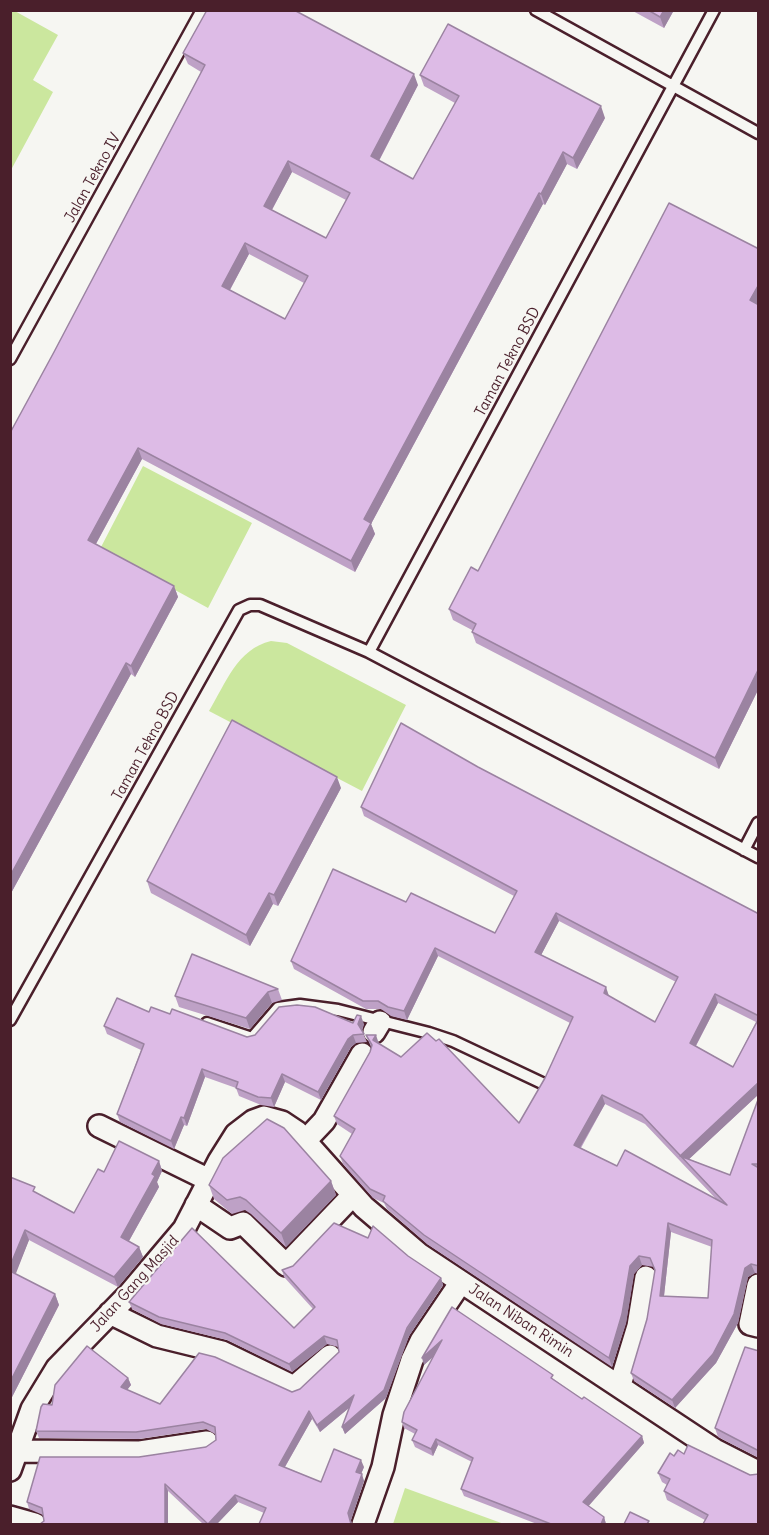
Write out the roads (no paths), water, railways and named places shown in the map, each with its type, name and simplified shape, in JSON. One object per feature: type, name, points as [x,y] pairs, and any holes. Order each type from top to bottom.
[{"type":"street","points":[[305,1141],[324,1121],[362,1054]]},
{"type":"street","name":"Jalan Gang Masjid","points":[[14,1460],[43,1388],[57,1368],[163,1255],[184,1228],[236,1134],[258,1119],[269,1118],[282,1122],[305,1141]]},
{"type":"street","points":[[99,1126],[209,1180]]},
{"type":"street","name":"Jalan Niban Rimin","points":[[305,1141],[353,1195],[411,1248],[715,1450],[759,1472]]},
{"type":"street","points":[[196,1205],[230,1228],[243,1223],[286,1265],[353,1195]]},
{"type":"street","points":[[620,1385],[638,1326],[646,1277]]},
{"type":"street","points":[[363,1524],[383,1467],[394,1415],[412,1360],[421,1341],[461,1282]]},
{"type":"street","points":[[759,1285],[750,1324],[759,1326]]},
{"type":"street","points":[[110,1313],[157,1336],[222,1352],[294,1387],[330,1356]]},
{"type":"street","points":[[14,1460],[140,1452],[207,1442]]},
{"type":"street","points":[[10,1517],[35,1524]]},
{"type":"lane","name":"Jalan Tekno IV","points":[[10,359],[202,10]]},
{"type":"lane","points":[[536,10],[759,133]]},
{"type":"lane","name":"Taman Tekno BSD","points":[[369,652],[714,10]]},
{"type":"lane","name":"Taman Tekno BSD","points":[[10,1020],[239,610],[250,605],[260,605],[369,652],[759,857]]},
{"type":"lane","points":[[744,850],[759,823]]},
{"type":"lane","points":[[191,1017],[252,1038],[273,1011],[283,1006],[300,1005],[338,1010],[377,1027],[453,1041],[542,1083]]}]
